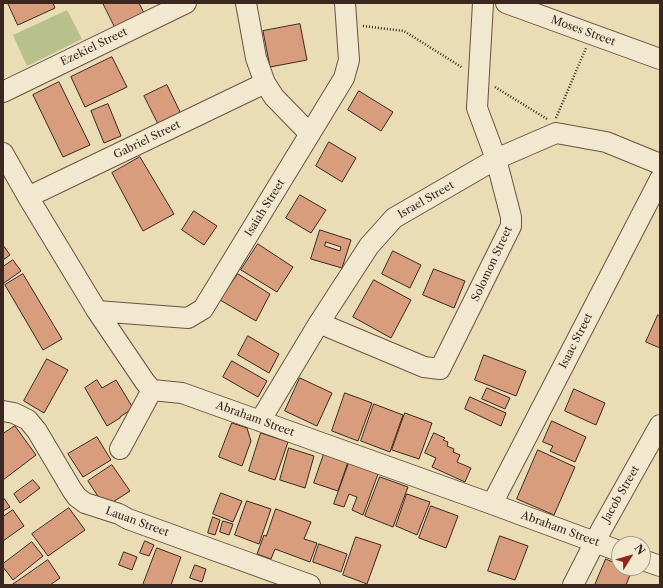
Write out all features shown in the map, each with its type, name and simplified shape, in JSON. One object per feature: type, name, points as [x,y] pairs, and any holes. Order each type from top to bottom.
[{"type":"street","name":"Ezekiel Street","points":[[3,92],[186,3]]},
{"type":"street","points":[[246,3],[256,58],[265,83],[274,97],[310,134]]},
{"type":"street","name":"Isaiah Street","points":[[97,311],[188,318],[203,309],[344,78],[349,60],[345,3]]},
{"type":"street","name":"Solomon Street","points":[[319,323],[424,367],[440,369],[511,226],[511,217],[496,159],[477,108],[483,3]]},
{"type":"street","name":"Moses Street","points":[[506,3],[660,59]]},
{"type":"street","name":"Gabriel Street","points":[[28,197],[265,83]]},
{"type":"street","name":"Israel Street","points":[[260,421],[319,323],[369,246],[394,218],[496,159],[556,133],[606,142],[660,164]]},
{"type":"street","points":[[3,153],[97,311],[152,390],[120,449]]},
{"type":"street","name":"Isaac Street","points":[[492,504],[660,179]]},
{"type":"street","name":"Abraham Street","points":[[152,390],[182,393],[611,548]]},
{"type":"street","name":"Lauan Street","points":[[3,411],[14,413],[28,420],[38,431],[72,490],[77,497],[85,503],[119,514],[310,585]]},
{"type":"street","name":"Jacob Street","points":[[573,585],[594,542],[660,425]]},
{"type":"path","points":[[347,24],[404,31],[548,120]]},
{"type":"path","points":[[554,124],[592,34]]},
{"type":"green space","points":[[67,10],[82,39],[27,66],[13,35]]},
{"type":"building","points":[[8,3],[53,3],[55,8],[18,25]]},
{"type":"building","points":[[103,3],[139,3],[144,13],[115,27]]},
{"type":"building","points":[[300,24],[307,60],[270,67],[263,31]]},
{"type":"building","points":[[112,57],[127,87],[85,107],[71,77]]},
{"type":"building","points":[[59,82],[90,145],[63,157],[33,95]]},
{"type":"building","points":[[167,85],[182,116],[159,126],[144,96]]},
{"type":"building","points":[[359,91],[393,112],[381,131],[348,110]]},
{"type":"building","points":[[108,104],[121,136],[104,143],[91,111]]},
{"type":"building","points":[[329,142],[356,158],[342,182],[316,166]]},
{"type":"building","points":[[140,157],[174,214],[143,231],[112,173]]},
{"type":"building","points":[[300,195],[326,210],[311,233],[286,218]]},
{"type":"building","points":[[194,211],[217,226],[204,245],[182,230]]},
{"type":"building","points":[[320,230],[351,240],[342,268],[311,259]],"holes":[[[326,242],[341,247],[340,251],[325,246]]]},
{"type":"building","points":[[258,244],[293,267],[277,292],[241,270]]},
{"type":"building","points":[[3,245],[10,255],[3,260]]},
{"type":"building","points":[[393,251],[421,265],[410,288],[382,274]]},
{"type":"building","points":[[13,260],[21,271],[4,283],[3,267]]},
{"type":"building","points":[[434,269],[465,281],[454,308],[423,295]]},
{"type":"building","points":[[23,274],[62,339],[43,350],[5,285]]},
{"type":"building","points":[[238,274],[270,294],[256,321],[220,300]]},
{"type":"building","points":[[374,280],[411,300],[391,338],[353,317]]},
{"type":"building","points":[[658,315],[660,316],[660,348],[646,342]]},
{"type":"building","points":[[248,336],[279,354],[269,373],[238,355]]},
{"type":"building","points":[[484,355],[526,371],[516,396],[475,380]]},
{"type":"building","points":[[47,359],[68,370],[44,413],[24,401]]},
{"type":"building","points":[[232,361],[267,381],[258,397],[223,377]]},
{"type":"building","points":[[300,378],[332,393],[317,426],[285,411]]},
{"type":"building","points":[[97,380],[102,388],[116,380],[133,408],[107,426],[85,388]]},
{"type":"building","points":[[487,388],[510,398],[505,409],[482,399]]},
{"type":"building","points":[[574,389],[605,403],[596,425],[565,411]]},
{"type":"building","points":[[345,393],[372,403],[358,441],[332,431]]},
{"type":"building","points":[[470,397],[506,413],[501,426],[465,409]]},
{"type":"building","points":[[374,404],[403,415],[390,452],[361,441]]},
{"type":"building","points":[[405,413],[432,423],[419,459],[392,450]]},
{"type":"building","points":[[552,421],[586,437],[575,462],[550,451],[553,446],[543,442]]},
{"type":"building","points":[[232,423],[247,428],[251,441],[242,466],[219,457]]},
{"type":"building","points":[[15,426],[36,455],[3,480],[3,434]]},
{"type":"building","points":[[261,433],[288,442],[275,480],[249,471]]},
{"type":"building","points":[[434,433],[445,438],[443,440],[448,442],[447,446],[454,449],[453,452],[460,455],[457,462],[471,468],[465,482],[432,467],[436,458],[425,453]]},
{"type":"building","points":[[97,437],[111,460],[83,477],[68,454]]},
{"type":"building","points":[[289,448],[314,456],[305,488],[280,480]]},
{"type":"building","points":[[538,450],[575,467],[554,515],[517,499]]},
{"type":"building","points":[[324,454],[348,462],[338,491],[314,483]]},
{"type":"building","points":[[349,463],[378,474],[363,515],[352,510],[357,497],[349,494],[344,507],[334,504]]},
{"type":"building","points":[[112,465],[130,491],[105,507],[88,481]]},
{"type":"building","points":[[380,477],[408,487],[393,527],[365,516]]},
{"type":"building","points":[[33,480],[40,488],[20,503],[14,494]]},
{"type":"building","points":[[221,493],[242,501],[233,522],[213,514]]},
{"type":"building","points":[[407,494],[430,502],[417,535],[396,526]]},
{"type":"building","points":[[3,497],[10,507],[3,511]]},
{"type":"building","points":[[247,501],[271,509],[259,544],[235,535]]},
{"type":"building","points":[[431,506],[458,516],[446,548],[419,538]]},
{"type":"building","points":[[69,508],[85,530],[48,556],[32,534]]},
{"type":"building","points":[[276,509],[311,522],[304,539],[317,543],[310,562],[275,549],[271,559],[257,554],[264,535],[266,536]]},
{"type":"building","points":[[13,510],[24,526],[3,541],[3,517]]},
{"type":"building","points":[[213,517],[220,520],[215,535],[208,533]]},
{"type":"building","points":[[223,521],[233,524],[229,535],[220,532]]},
{"type":"building","points":[[500,536],[528,546],[515,580],[488,571]]},
{"type":"building","points":[[356,537],[381,545],[367,584],[343,575]]},
{"type":"building","points":[[145,541],[154,545],[149,556],[140,553]]},
{"type":"building","points":[[32,542],[43,556],[13,580],[3,567],[3,564]]},
{"type":"building","points":[[319,544],[347,554],[341,572],[313,562]]},
{"type":"building","points":[[157,548],[181,557],[171,585],[143,585]]},
{"type":"building","points":[[124,552],[137,557],[132,570],[119,565]]},
{"type":"building","points":[[606,559],[611,561],[611,576],[630,576],[626,585],[595,585]]},
{"type":"building","points":[[48,560],[60,578],[50,585],[12,585]]},
{"type":"building","points":[[195,565],[206,569],[202,582],[190,578]]}]
